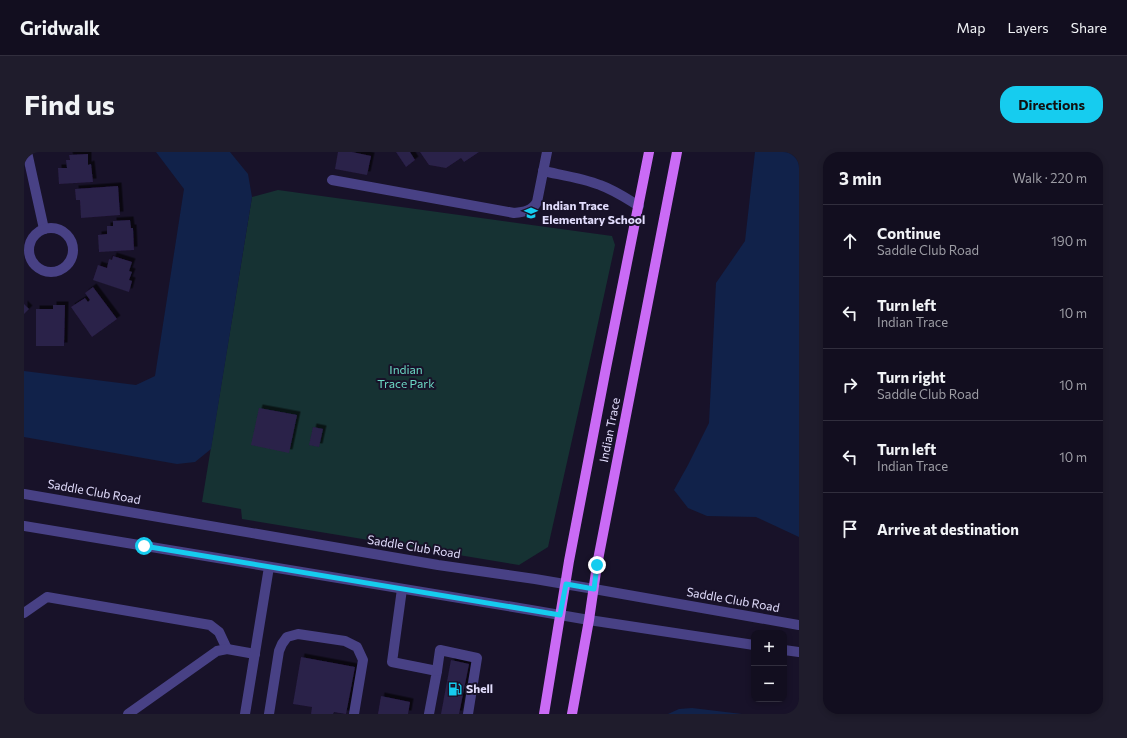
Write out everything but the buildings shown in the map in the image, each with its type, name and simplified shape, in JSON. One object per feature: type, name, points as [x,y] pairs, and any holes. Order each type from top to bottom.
[{"type":"main road","name":"Indian Trace","points":[[544,714],[560,615],[606,368],[649,152]]},
{"type":"main road","name":"Indian Trace","points":[[572,714],[589,620],[597,565],[677,152]]},
{"type":"street","points":[[27,152],[44,229]]},
{"type":"street","points":[[332,180],[514,213],[527,212],[534,207],[537,202],[547,152]]},
{"type":"street","points":[[543,172],[600,184],[639,206]]},
{"type":"street","points":[[52,228],[59,230],[66,234],[71,240],[73,254],[65,267],[58,271],[45,271],[39,268],[30,257],[30,244],[33,238],[44,229],[52,228]]},
{"type":"street","name":"Saddle Club Road","points":[[24,494],[438,565],[566,584],[799,626]]},
{"type":"street","points":[[24,526],[589,620],[751,645]]},
{"type":"street","points":[[245,714],[269,567]]},
{"type":"street","points":[[402,589],[392,662],[436,671]]},
{"type":"street","points":[[24,613],[46,597],[210,624],[219,632],[227,649]]},
{"type":"street","points":[[270,710],[279,651],[287,637],[298,634],[345,641],[357,647],[363,660],[354,714]]},
{"type":"street","points":[[128,714],[217,651],[227,649],[255,654]]},
{"type":"street","points":[[429,714],[440,650],[477,658],[468,714]]},
{"type":"street","points":[[787,650],[799,652]]},
{"type":"green space","name":"Indian Trace Park","points":[[278,190],[612,236],[615,245],[548,547],[519,565],[242,519],[241,509],[202,502],[252,197]]},
{"type":"water","points":[[156,152],[230,152],[248,174],[252,197],[211,449],[195,462],[177,464],[24,437],[24,371],[136,385],[155,376],[184,189]]},
{"type":"water","points":[[755,152],[799,152],[799,537],[756,517],[707,516],[688,508],[674,490],[709,423],[716,283],[745,241]]},
{"type":"water","points":[[692,708],[742,714],[668,714],[679,709]]},
{"type":"place","name":"Indian Trace Elementary School","points":[[531,213]]},
{"type":"place","name":"Shell","points":[[455,689]]},
{"type":"route","points":[[144,546],[560,615],[566,584],[594,589],[597,565]]}]
